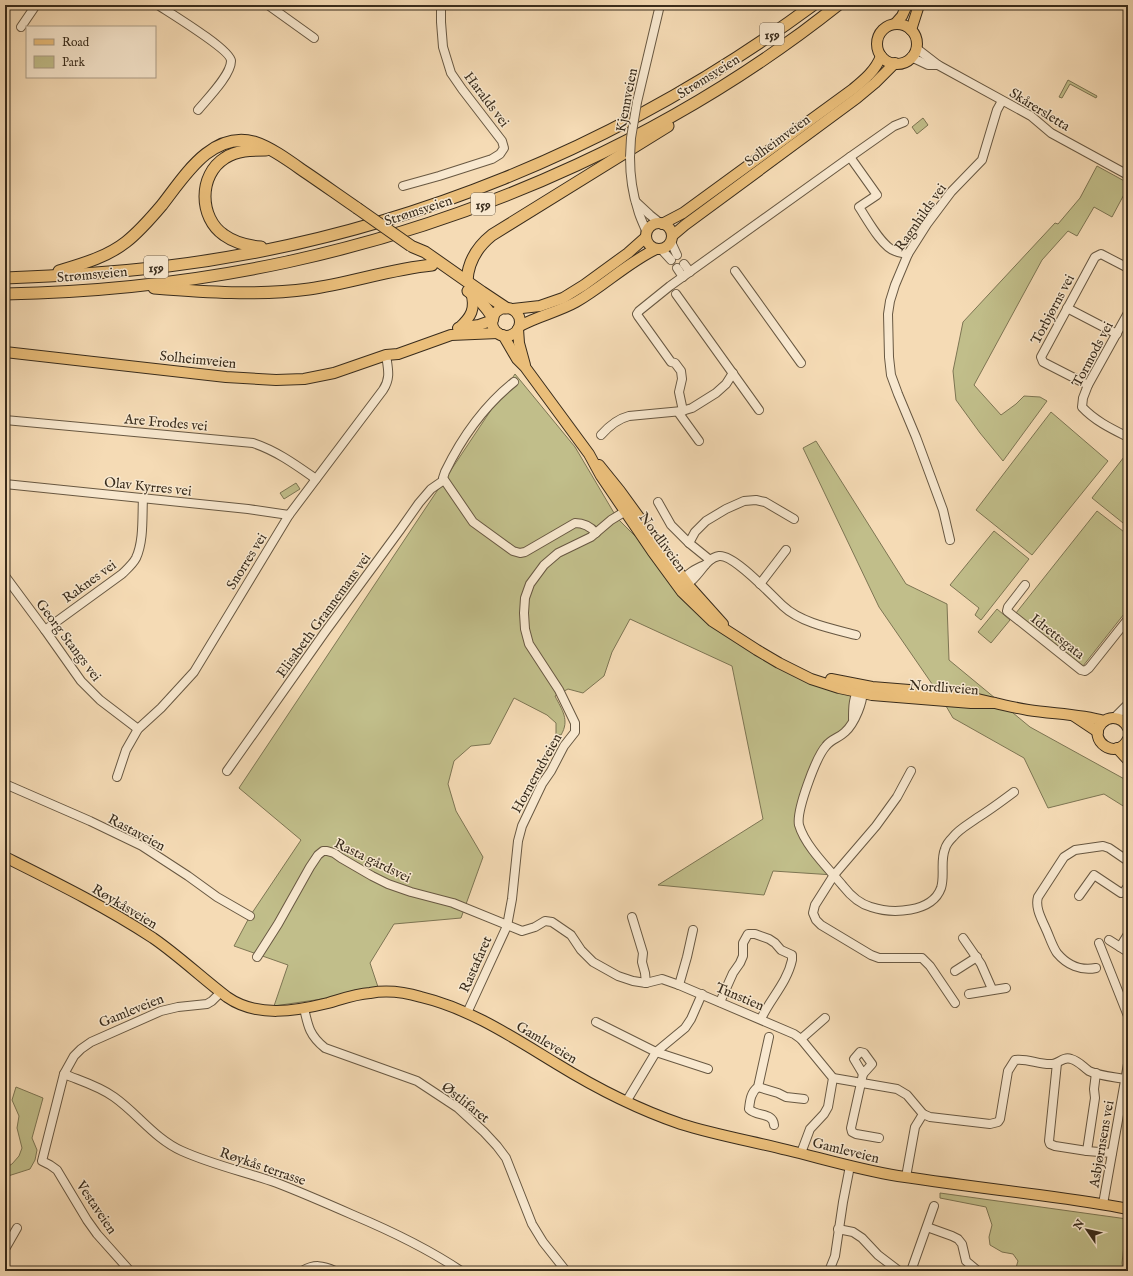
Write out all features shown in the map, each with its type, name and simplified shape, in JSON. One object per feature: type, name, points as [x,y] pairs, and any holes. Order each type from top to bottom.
[{"type":"highway","name":"Strømsveien","points":[[5,278],[162,266],[223,257],[316,239],[394,217],[494,183],[555,157],[627,122],[703,79],[776,32],[813,5]]},
{"type":"highway","name":"Strømsveien","points":[[5,294],[59,292],[199,278],[286,262],[375,239],[434,221],[537,182],[638,134],[702,98],[774,52],[804,32],[838,5]]},
{"type":"highway","points":[[467,281],[469,267],[474,254],[484,241],[492,235],[657,132],[700,107],[774,52]]},
{"type":"highway","points":[[42,276],[104,255],[126,242],[147,223],[200,158],[214,148],[231,142],[246,141],[254,142],[288,160],[412,247],[432,265],[471,292],[489,311],[493,319]]},
{"type":"highway","points":[[270,249],[240,243],[222,234],[214,226],[206,212],[204,196],[210,176],[223,160],[238,152],[246,150],[271,150]]},
{"type":"highway","points":[[412,247],[425,252],[509,309]]},
{"type":"highway","points":[[129,286],[210,293],[289,291],[328,286],[408,268],[432,265]]},
{"type":"main road","points":[[895,24],[905,26],[911,30],[916,39],[916,48],[911,57],[903,62],[895,63],[887,61],[881,56],[878,48],[878,39],[884,28],[895,24],[902,16],[907,5]]},
{"type":"main road","points":[[911,30],[919,5]]},
{"type":"main road","name":"Solheimveien","points":[[661,224],[683,213],[853,89],[872,72],[881,56]]},
{"type":"main road","name":"Solheimveien","points":[[672,239],[685,225],[858,98],[875,84],[895,63]]},
{"type":"main road","points":[[493,319],[498,311],[540,306],[563,298],[584,285],[628,253],[646,235],[648,230],[653,225],[661,224],[668,227],[672,233],[672,239],[667,247],[640,257],[588,295],[570,306],[519,327],[510,334],[501,334]]},
{"type":"main road","points":[[646,235],[648,243],[659,249]]},
{"type":"main road","points":[[459,328],[473,310],[471,292]]},
{"type":"main road","name":"Nordliveien","points":[[509,309],[518,315],[519,318],[519,344],[526,367]]},
{"type":"main road","name":"Solheimveien","points":[[386,356],[396,348],[442,331],[479,325],[493,319]]},
{"type":"main road","name":"Nordliveien","points":[[493,319],[494,328],[501,334],[517,359],[526,367],[589,454],[601,476],[628,509],[704,614],[712,621],[768,657],[800,672],[860,691],[959,694],[1030,710],[1074,716],[1087,716],[1104,721]]},
{"type":"main road","name":"Solheimveien","points":[[5,352],[226,377],[276,380],[304,379],[325,375],[386,356],[398,354],[450,335],[501,334]]},
{"type":"main road","name":"Nordliveien","points":[[1074,716],[1098,732]]},
{"type":"main road","points":[[1128,727],[1122,720],[1108,718],[1100,726],[1098,732],[1099,739],[1103,745],[1110,748],[1117,748],[1128,741]]},
{"type":"main road","points":[[1117,748],[1128,760]]},
{"type":"main road","name":"Røykåsveien","points":[[5,857],[139,929],[221,992]]},
{"type":"main road","name":"Gamleveien","points":[[221,992],[237,1003],[252,1009],[276,1011],[304,1008],[364,994],[391,992],[410,994],[430,999],[467,1013],[495,1027],[584,1080],[626,1102],[662,1117],[696,1128],[735,1139],[801,1153],[850,1166],[906,1177],[1104,1204],[1128,1209]]},
{"type":"street","points":[[21,27],[36,5]]},
{"type":"street","points":[[158,5],[205,37],[230,57],[231,62],[227,73],[198,110]]},
{"type":"street","points":[[268,5],[314,38]]},
{"type":"street","name":"Haralds vei","points":[[403,186],[492,159],[500,154],[504,148],[502,141],[451,73],[443,47],[441,5]]},
{"type":"street","name":"Kjennveien","points":[[646,235],[644,223],[638,210],[632,188],[630,157],[631,138],[660,5]]},
{"type":"street","name":"Skårersletta","points":[[916,48],[938,65],[1031,116],[1051,133],[1128,175]]},
{"type":"street","name":"Skårersletta","points":[[911,57],[928,65],[938,65]]},
{"type":"street","name":"Ragnhilds vei","points":[[950,540],[943,510],[891,375],[888,314],[890,301],[908,254],[951,192],[982,160],[994,116],[1002,101]]},
{"type":"street","points":[[699,441],[681,411],[679,392],[682,379],[681,372],[675,363],[671,362],[637,314],[687,274],[802,193],[850,156],[894,126],[904,122]]},
{"type":"street","points":[[850,156],[877,195],[859,207],[879,237],[887,246],[894,251],[908,254]]},
{"type":"street","points":[[636,201],[661,224]]},
{"type":"street","points":[[659,249],[674,257],[672,239]]},
{"type":"street","name":"Torbjørns vei","points":[[1088,385],[1043,362],[1042,357],[1095,257],[1101,254],[1128,268]]},
{"type":"street","points":[[680,266],[687,274]]},
{"type":"street","points":[[735,271],[801,363]]},
{"type":"street","points":[[676,294],[759,410]]},
{"type":"street","points":[[1067,308],[1117,334]]},
{"type":"street","name":"Tormods vei","points":[[1128,313],[1088,385],[1083,398],[1082,407],[1098,421],[1128,437]]},
{"type":"street","name":"Snorres vei","points":[[117,777],[126,750],[138,729],[161,708],[194,672],[289,515],[387,384],[389,376],[386,356]]},
{"type":"street","points":[[601,435],[614,422],[621,418],[681,411],[692,408],[716,393],[726,384],[732,373]]},
{"type":"street","points":[[514,382],[497,397],[469,430],[446,468],[444,480],[473,522],[516,552],[525,552],[575,523],[590,526],[596,533]]},
{"type":"street","name":"Are Frodes vei","points":[[5,420],[253,443],[267,448],[283,457],[316,479]]},
{"type":"street","name":"Elisabeth Grannemans vei","points":[[227,771],[317,643],[419,503],[431,489],[444,480]]},
{"type":"street","name":"Olav Kyrres vei","points":[[5,484],[248,509],[289,515]]},
{"type":"street","name":"Raknes vei","points":[[45,630],[131,566],[136,558],[140,545],[144,498]]},
{"type":"street","points":[[689,543],[695,532],[706,521],[726,509],[744,501],[756,500],[765,502],[794,520]]},
{"type":"street","points":[[658,502],[671,525],[708,562]]},
{"type":"street","name":"Hornerudveien","points":[[507,926],[512,899],[518,841],[522,826],[542,784],[551,771],[564,746],[575,732],[575,723],[559,690],[529,644],[525,629],[525,598],[530,584],[544,564],[558,553],[596,533],[611,520],[628,509]]},
{"type":"street","points":[[760,584],[786,550]]},
{"type":"street","points":[[683,583],[699,574],[708,562],[719,556],[728,558],[735,562],[785,608],[801,618],[856,636]]},
{"type":"street","name":"Georg Stangs vei","points":[[5,576],[81,681],[100,700],[138,729]]},
{"type":"street","name":"Idrettsgata","points":[[1025,585],[1008,607],[1007,611],[1081,670],[1085,671],[1089,668],[1128,619]]},
{"type":"street","points":[[860,691],[853,710],[853,719],[846,731],[832,740],[821,754],[805,791],[798,817],[801,829],[815,853],[857,901],[871,907],[889,910],[904,910],[920,907],[934,900],[940,889],[945,849],[954,836],[1014,792]]},
{"type":"street","points":[[1114,718],[1128,704]]},
{"type":"street","points":[[911,771],[897,797],[876,826],[834,875],[815,905],[813,913],[816,920],[871,955],[879,958],[922,958],[930,966],[955,1003]]},
{"type":"street","name":"Rastaveien","points":[[5,784],[90,821],[142,846],[217,897],[250,916]]},
{"type":"street","points":[[1096,968],[1088,970],[1081,969],[1072,965],[1056,952],[1042,919],[1037,902],[1038,897],[1064,857],[1075,850],[1103,846],[1109,848],[1128,861]]},
{"type":"street","name":"Rasta gårdsvei","points":[[257,957],[278,924],[310,867],[318,855],[323,851],[334,853],[388,884],[411,892],[453,903],[507,926]]},
{"type":"street","points":[[1079,896],[1094,875],[1121,894],[1128,886]]},
{"type":"street","points":[[507,926],[522,931],[535,927],[544,921],[552,922],[571,936],[580,950],[593,962],[618,976],[633,981],[646,983],[642,962],[643,953],[632,917]]},
{"type":"street","name":"Rastafaret","points":[[467,1013],[507,926]]},
{"type":"street","points":[[679,984],[693,930]]},
{"type":"street","points":[[720,1002],[733,973],[743,956],[743,943],[748,934],[755,934],[769,940],[781,950],[792,955],[792,960],[778,992],[767,1006],[764,1020]]},
{"type":"street","points":[[1120,947],[1128,934]]},
{"type":"street","points":[[963,938],[982,964],[992,989]]},
{"type":"street","points":[[1109,940],[1128,952]]},
{"type":"street","points":[[1099,944],[1128,1016]]},
{"type":"street","points":[[955,971],[977,957]]},
{"type":"street","name":"Tunstien","points":[[646,983],[662,979],[679,984],[764,1020],[794,1034],[801,1039]]},
{"type":"street","points":[[969,994],[992,989],[1006,988]]},
{"type":"street","name":"Gamleveien","points":[[42,1161],[64,1074],[71,1060],[78,1052],[98,1038],[161,1012],[178,1007],[207,1004],[221,992]]},
{"type":"street","points":[[626,1102],[656,1052],[685,1028],[691,1019],[702,994]]},
{"type":"street","name":"Østlifaret","points":[[304,1008],[307,1024],[311,1032],[317,1041],[325,1048],[417,1081],[458,1108],[484,1132],[506,1158],[532,1224],[543,1242],[566,1271]]},
{"type":"street","points":[[825,1018],[801,1039],[833,1078],[897,1089],[907,1095],[923,1114],[930,1117],[990,1124],[996,1123],[1000,1119],[1008,1071],[1015,1060],[1022,1059],[1053,1064],[1064,1058],[1070,1058],[1096,1074],[1126,1079]]},
{"type":"street","points":[[596,1022],[656,1052],[708,1068]]},
{"type":"street","points":[[769,1037],[758,1087],[754,1091],[749,1109],[752,1112],[771,1118],[774,1121],[774,1125]]},
{"type":"street","points":[[1057,1063],[1049,1141],[1050,1144],[1054,1146],[1087,1151],[1112,1153]]},
{"type":"street","name":"Asbjørnsens vei","points":[[1104,1204],[1128,1064]]},
{"type":"street","name":"Røykås terrasse","points":[[64,1074],[102,1089],[113,1096],[160,1137],[181,1151],[203,1160],[277,1183],[337,1208],[412,1242],[461,1271]]},
{"type":"street","points":[[863,1074],[851,1128],[852,1132],[856,1134],[879,1138]]},
{"type":"street","points":[[1087,1151],[1095,1098],[1094,1089],[1096,1074]]},
{"type":"street","points":[[801,1153],[810,1130],[828,1107],[833,1078]]},
{"type":"street","points":[[758,1087],[786,1096],[804,1099]]},
{"type":"street","points":[[906,1177],[915,1127],[923,1114]]},
{"type":"street","name":"Vestaveien","points":[[42,1161],[57,1170],[94,1230],[130,1271]]},
{"type":"street","points":[[829,1271],[835,1256],[838,1229],[850,1166]]},
{"type":"street","points":[[911,1271],[934,1206]]},
{"type":"street","points":[[927,1227],[958,1239],[962,1244],[966,1260],[978,1271]]},
{"type":"street","points":[[5,1248],[17,1228]]},
{"type":"street","points":[[838,1229],[853,1232],[862,1238],[878,1255],[899,1271]]},
{"type":"street","points":[[302,1271],[314,1266],[319,1266],[335,1271]]},
{"type":"green space","points":[[1068,80],[1097,96],[1096,98],[1070,84],[1062,98],[1059,97]]},
{"type":"green space","points":[[923,118],[928,125],[917,134],[912,127]]},
{"type":"green space","points":[[1097,166],[1128,183],[1128,187],[1112,217],[1094,207],[1077,236],[1068,231],[1042,260],[974,385],[1001,415],[1024,396],[1040,397],[1047,401],[1003,461],[956,400],[953,371],[963,322],[1055,223],[1058,224],[1080,198]]},
{"type":"green space","points":[[515,374],[575,447],[617,518],[684,585],[711,616],[805,674],[861,690],[851,723],[825,747],[798,817],[803,834],[834,875],[773,871],[764,895],[658,885],[763,819],[732,666],[630,619],[612,652],[604,676],[583,693],[568,689],[555,696],[565,720],[564,730],[561,735],[556,734],[556,723],[547,715],[514,698],[490,744],[471,746],[454,761],[448,784],[456,811],[483,857],[461,918],[394,924],[370,963],[378,987],[322,999],[274,1006],[288,965],[234,946],[250,916],[301,840],[239,788]]},
{"type":"green space","points":[[1051,412],[1108,461],[1032,555],[976,510]]},
{"type":"green space","points":[[816,441],[906,584],[947,604],[949,660],[1030,727],[1128,781],[1128,809],[1104,794],[1048,808],[1024,758],[953,718],[939,694],[879,607],[803,448]]},
{"type":"green space","points":[[1124,457],[1128,459],[1128,527],[1092,498]]},
{"type":"green space","points":[[296,483],[300,489],[284,499],[280,493]]},
{"type":"green space","points":[[1097,511],[1128,535],[1128,609],[1083,666],[1016,613]]},
{"type":"green space","points":[[994,531],[1029,559],[981,620],[975,615],[979,608],[950,585]]},
{"type":"green space","points":[[997,609],[1010,620],[991,643],[978,632]]},
{"type":"green space","points":[[16,1087],[43,1098],[32,1138],[37,1150],[35,1160],[30,1169],[5,1177],[5,1168],[12,1164],[19,1156],[22,1148],[17,1128],[19,1116],[12,1100]]},
{"type":"green space","points":[[940,1193],[1127,1219],[1122,1263],[1123,1271],[1015,1271],[1018,1261],[1013,1254],[1002,1252],[990,1245],[989,1237],[992,1225],[986,1207],[940,1198]]}]
